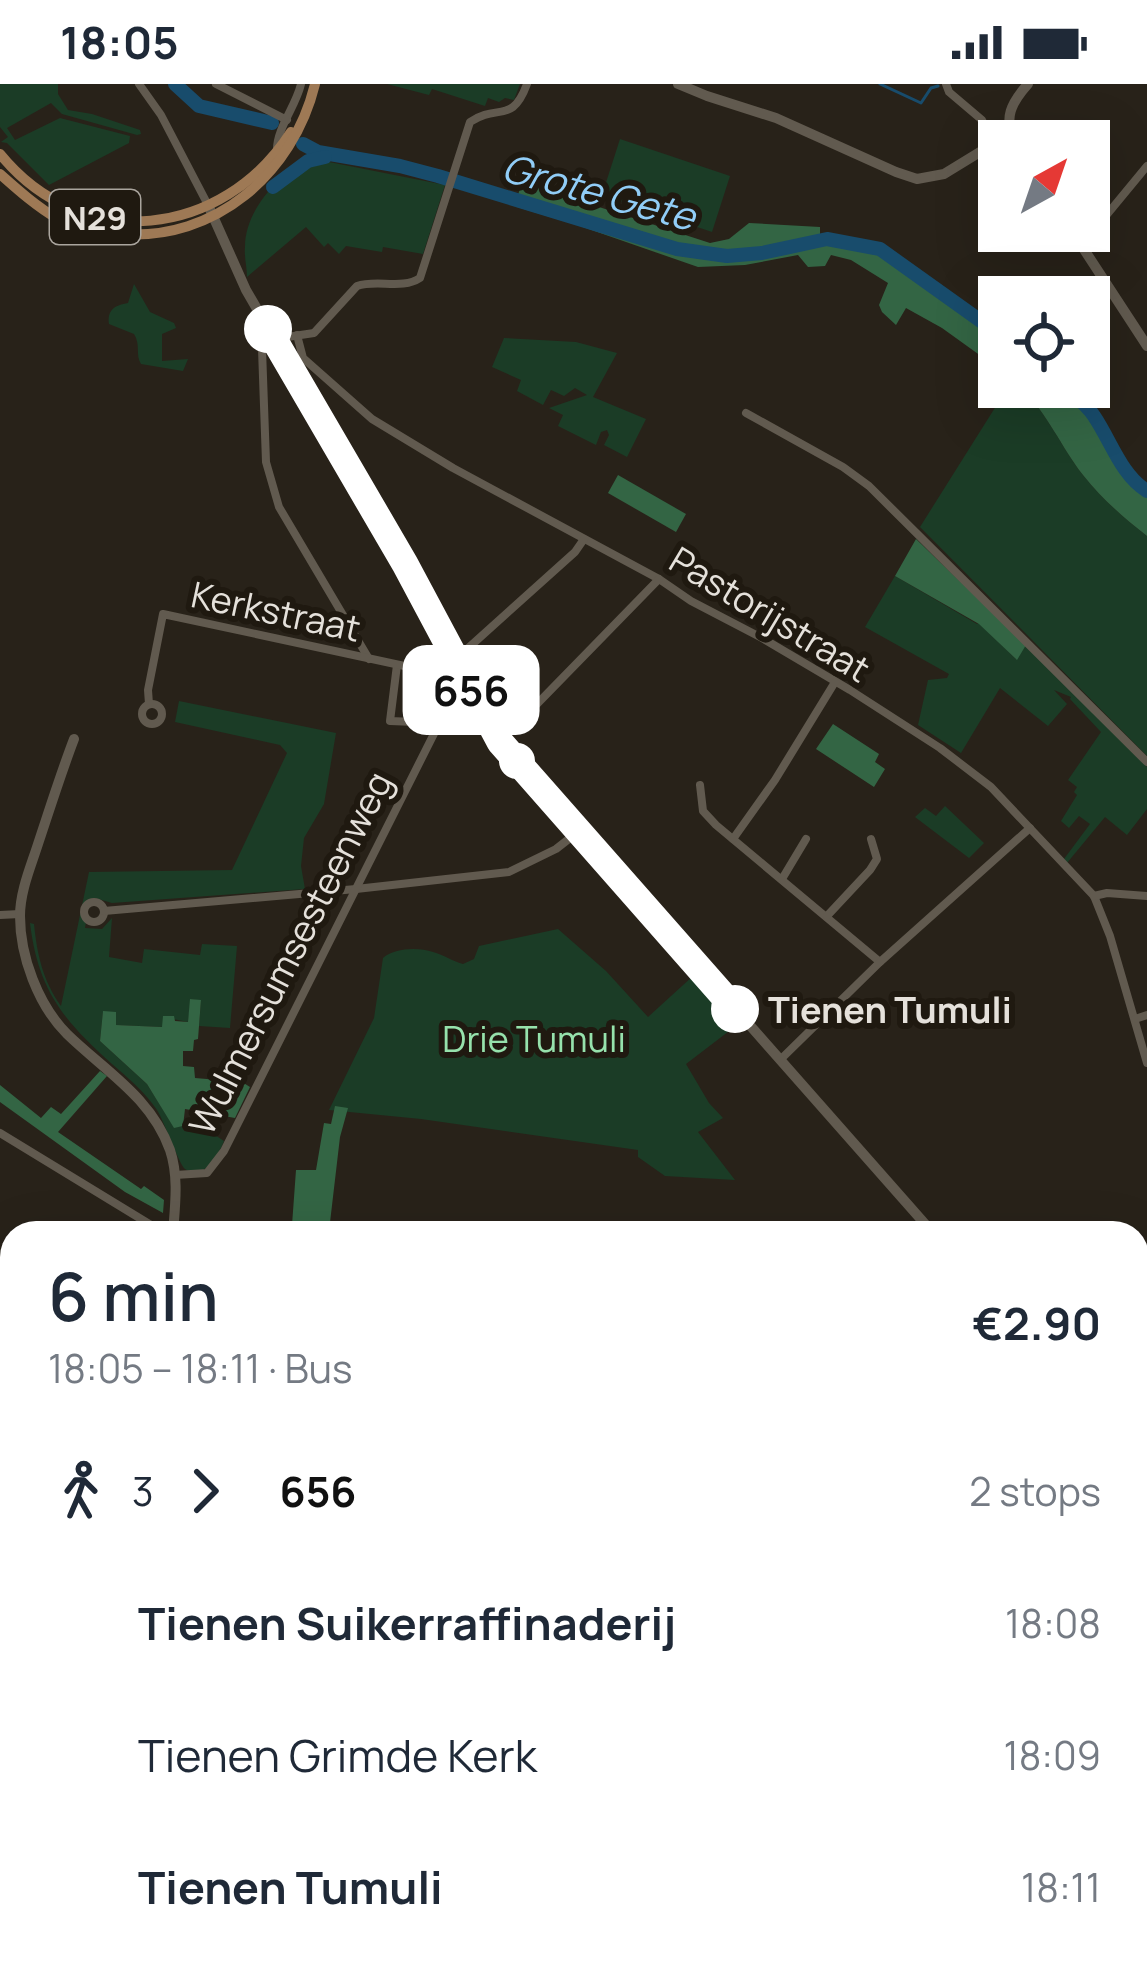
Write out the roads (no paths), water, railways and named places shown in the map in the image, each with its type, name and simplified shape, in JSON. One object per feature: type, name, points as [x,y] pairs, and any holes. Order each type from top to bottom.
[{"type":"main road","points":[[211,211],[249,194],[284,156],[298,133],[308,84]]},
{"type":"main road","points":[[211,211],[277,151],[296,122],[308,84]]},
{"type":"main road","points":[[678,84],[776,118],[910,178],[944,174],[978,153]]},
{"type":"main road","points":[[1009,120],[1012,106],[1028,84]]},
{"type":"main road","name":"N29","points":[[0,154],[35,188],[87,215],[151,222],[211,211]]},
{"type":"main road","name":"N29","points":[[0,174],[60,220],[104,233],[173,231],[211,211]]},
{"type":"main road","points":[[211,211],[240,279],[362,487],[500,742],[922,1221]]},
{"type":"main road","points":[[1086,252],[1147,346]]},
{"type":"main road","points":[[74,739],[26,880],[20,914],[24,947],[42,1000],[64,1031],[132,1090],[151,1114],[170,1150],[176,1175]]},
{"type":"main road","name":"Wulmersumsesteenweg","points":[[170,1221],[176,1175]]},
{"type":"street","points":[[140,84],[211,211]]},
{"type":"street","points":[[216,84],[232,88],[287,120]]},
{"type":"street","points":[[277,151],[277,140],[308,84]]},
{"type":"street","points":[[369,659],[279,507],[272,487],[266,462],[262,349],[274,339],[314,333],[357,286],[409,284],[420,278],[470,122],[513,110],[527,84]]},
{"type":"street","points":[[946,84],[982,120]]},
{"type":"street","points":[[1110,210],[1147,166]]},
{"type":"street","name":"Pastorijstraat","points":[[297,335],[303,358],[372,419],[762,638],[958,761],[991,787],[1094,896],[1147,1063]]},
{"type":"street","points":[[746,413],[843,466],[869,486],[1147,762]]},
{"type":"street","points":[[457,660],[584,539]]},
{"type":"street","points":[[500,742],[659,579]]},
{"type":"street","name":"Kerkstraat","points":[[149,704],[163,614],[437,673],[457,660]]},
{"type":"street","name":"Kerkstraat","points":[[397,665],[390,721],[442,718]]},
{"type":"street","name":"Wulmersumsesteenweg","points":[[176,1175],[207,1173],[217,1163],[456,690],[466,679]]},
{"type":"street","points":[[734,839],[835,682]]},
{"type":"street","points":[[700,785],[703,812],[880,962]]},
{"type":"street","points":[[779,1060],[1030,828]]},
{"type":"street","points":[[104,910],[509,872],[556,849],[579,831]]},
{"type":"street","points":[[782,879],[806,839]]},
{"type":"street","points":[[826,916],[877,859],[871,839]]},
{"type":"street","points":[[1094,896],[1107,892],[1147,896]]},
{"type":"street","points":[[0,915],[20,914]]},
{"type":"street","points":[[1135,1018],[1147,1015]]},
{"type":"street","points":[[0,1132],[148,1221]]},
{"type":"waterway","name":"Grote Gete","points":[[175,84],[199,106],[272,123]]},
{"type":"waterway","points":[[880,84],[921,103],[938,86]]},
{"type":"waterway","name":"Grote Gete","points":[[303,144],[318,152],[438,176],[677,249],[727,256],[827,239],[880,249],[978,319]]},
{"type":"waterway","points":[[273,187],[308,161],[325,157]]},
{"type":"waterway","name":"Grote Gete","points":[[1087,408],[1123,467],[1147,491]]},
{"type":"place","name":"Tienen Tumuli","points":[[735,1009]]},
{"type":"park label","name":"Drie Tumuli","points":[[534,1038]]}]
